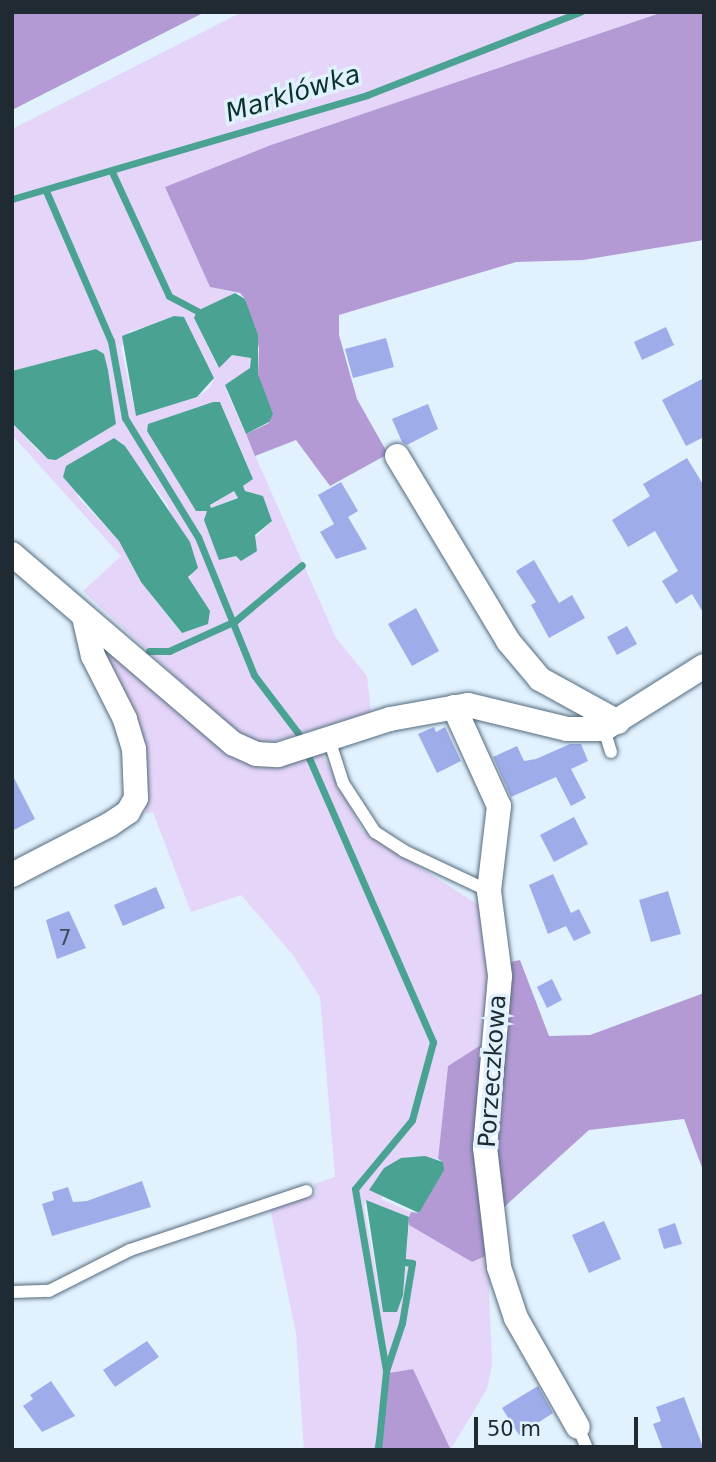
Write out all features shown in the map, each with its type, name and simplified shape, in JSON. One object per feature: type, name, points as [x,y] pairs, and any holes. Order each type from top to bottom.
[{"type":"street","points":[[397,456],[508,641],[540,679],[611,735]]},
{"type":"street","points":[[12,554],[84,617],[111,635],[234,744],[256,754],[278,755],[390,719],[468,705],[567,729],[611,735],[704,666]]},
{"type":"street","points":[[12,875],[109,825],[128,812],[136,798],[134,749],[125,719],[93,656],[84,617]]},
{"type":"street","name":"Porzeczkowa","points":[[454,707],[499,806],[489,891],[500,976],[485,1147],[499,1267],[516,1318],[578,1427]]},
{"type":"lane","points":[[329,739],[343,783],[375,832],[404,851],[489,891]]},
{"type":"lane","points":[[12,1292],[49,1291],[130,1250],[306,1191]]},
{"type":"lane","points":[[578,1427],[588,1450]]},
{"type":"shaded area","points":[[12,12],[205,12],[12,110]]},
{"type":"shaded area","points":[[242,12],[662,12],[271,145],[165,187],[210,287],[235,293],[194,318],[218,368],[232,355],[251,358],[250,368],[226,390],[336,638],[367,676],[371,712],[266,744],[242,738],[83,591],[121,556],[12,435],[12,423],[38,451],[56,460],[116,424],[108,370],[104,354],[96,349],[12,371],[12,129]],"holes":[[[184,317],[214,377],[210,388],[197,397],[136,416],[121,348],[130,331]],[[213,402],[221,403],[253,479],[243,486],[245,491],[263,496],[272,521],[254,539],[219,551],[208,531],[207,511],[196,511],[147,431],[148,424]],[[120,441],[167,504],[192,571],[189,582],[201,596],[181,633],[141,582],[119,541],[77,496]]]},
{"type":"shaded area","points":[[704,12],[704,240],[583,260],[516,262],[339,315],[339,335],[357,399],[388,454],[330,486],[296,440],[255,456],[246,434],[269,423],[258,374],[259,348],[245,299],[240,293],[210,287],[165,187],[271,145],[660,13]]},
{"type":"shaded area","points":[[235,293],[245,299],[258,335],[258,374],[273,414],[269,422],[246,434],[225,385],[250,368],[251,358],[232,355],[219,368],[194,318],[197,311]]},
{"type":"shaded area","points":[[174,316],[184,317],[214,378],[197,397],[136,416],[122,336]]},
{"type":"shaded area","points":[[96,349],[104,354],[116,424],[56,460],[48,459],[12,423],[12,371]]},
{"type":"shaded area","points":[[220,402],[253,479],[243,486],[245,491],[263,496],[272,521],[255,535],[257,551],[241,561],[236,556],[219,560],[204,520],[207,511],[196,511],[147,431],[148,424]],"holes":[[[234,491],[238,498],[211,508],[210,505]]]},
{"type":"shaded area","points":[[114,438],[125,446],[190,542],[198,568],[188,577],[210,611],[208,624],[182,633],[141,582],[119,541],[63,477],[66,466]]},
{"type":"shaded area","points":[[235,490],[238,497],[211,508],[210,506]]},
{"type":"shaded area","points":[[106,648],[229,753],[321,751],[362,830],[483,908],[492,940],[492,1038],[448,1066],[438,1159],[401,1158],[381,1199],[411,1212],[409,1217],[366,1200],[364,1205],[383,1312],[403,1295],[409,1225],[472,1262],[495,1252],[489,1291],[492,1365],[487,1389],[451,1449],[413,1369],[382,1424],[374,1450],[304,1450],[296,1333],[270,1208],[317,1193],[314,1184],[335,1177],[320,997],[293,955],[241,895],[191,912],[153,812],[146,814],[145,797],[102,651]]},
{"type":"shaded area","points":[[520,960],[549,1036],[590,1035],[704,993],[704,1173],[684,1119],[589,1130],[502,1209],[495,1252],[472,1262],[409,1225],[409,1217],[411,1212],[419,1213],[443,1162],[438,1159],[448,1066],[492,1038],[505,963]]},
{"type":"shaded area","points":[[425,1156],[443,1162],[444,1170],[419,1213],[369,1190],[384,1168],[401,1158]]},
{"type":"shaded area","points":[[366,1200],[409,1217],[403,1295],[397,1312],[383,1312]]},
{"type":"shaded area","points":[[413,1369],[451,1450],[374,1450],[389,1373]]},
{"type":"building","points":[[666,327],[674,345],[642,360],[634,342]]},
{"type":"building","points":[[386,338],[394,367],[353,378],[345,349]]},
{"type":"building","points":[[704,378],[704,437],[686,446],[662,400]]},
{"type":"building","points":[[428,404],[438,429],[407,445],[402,442],[392,419]]},
{"type":"building","points":[[687,458],[704,486],[704,614],[692,594],[676,604],[662,581],[678,571],[655,531],[628,547],[612,520],[650,496],[643,484]]},
{"type":"building","points":[[341,482],[358,511],[348,517],[367,549],[336,559],[320,532],[334,524],[318,495]]},
{"type":"building","points":[[534,560],[559,603],[572,595],[585,618],[549,638],[531,605],[536,602],[516,571]]},
{"type":"building","points":[[416,608],[439,651],[412,666],[388,624]]},
{"type":"building","points":[[627,626],[637,644],[617,655],[607,637]]},
{"type":"building","points":[[434,727],[436,732],[445,727],[461,761],[437,773],[418,734]]},
{"type":"building","points":[[570,744],[581,744],[588,761],[571,769],[586,798],[571,806],[556,777],[511,797],[493,757],[517,746],[524,761],[536,759]]},
{"type":"building","points":[[12,774],[35,819],[12,831]]},
{"type":"building","points":[[574,817],[588,844],[554,862],[540,835]]},
{"type":"building","points":[[553,874],[571,913],[579,909],[591,933],[574,941],[566,926],[548,934],[529,885]]},
{"type":"building","points":[[156,887],[165,908],[123,926],[114,905]]},
{"type":"building","points":[[668,891],[681,934],[651,942],[639,900]]},
{"type":"building","points":[[69,911],[86,948],[57,959],[46,920]]},
{"type":"building","points":[[552,979],[562,1000],[547,1008],[537,987]]},
{"type":"building","points":[[142,1181],[151,1207],[52,1236],[42,1204],[54,1200],[52,1192],[68,1187],[73,1202],[87,1201]]},
{"type":"building","points":[[604,1221],[621,1259],[589,1273],[572,1235]]},
{"type":"building","points":[[675,1223],[682,1244],[664,1249],[658,1229]]},
{"type":"building","points":[[147,1341],[159,1357],[115,1387],[103,1370]]},
{"type":"building","points":[[51,1381],[75,1416],[42,1432],[23,1406],[33,1399],[30,1395]]},
{"type":"building","points":[[538,1386],[553,1413],[519,1435],[502,1408]]},
{"type":"building","points":[[684,1397],[704,1450],[663,1450],[653,1424],[661,1421],[656,1407]]},
{"type":"waterway","name":"Marklówka","points":[[12,199],[367,95],[580,12]]},
{"type":"waterway","points":[[112,172],[169,296],[197,311]]},
{"type":"waterway","points":[[46,191],[111,341],[125,418],[198,537],[254,675],[298,733]]},
{"type":"waterway","points":[[149,651],[169,651],[235,621],[302,565]]},
{"type":"waterway","points":[[309,758],[433,1042],[412,1120],[355,1189],[386,1371]]},
{"type":"waterway","points":[[378,1450],[386,1371],[402,1323],[412,1263],[405,1262]]}]
